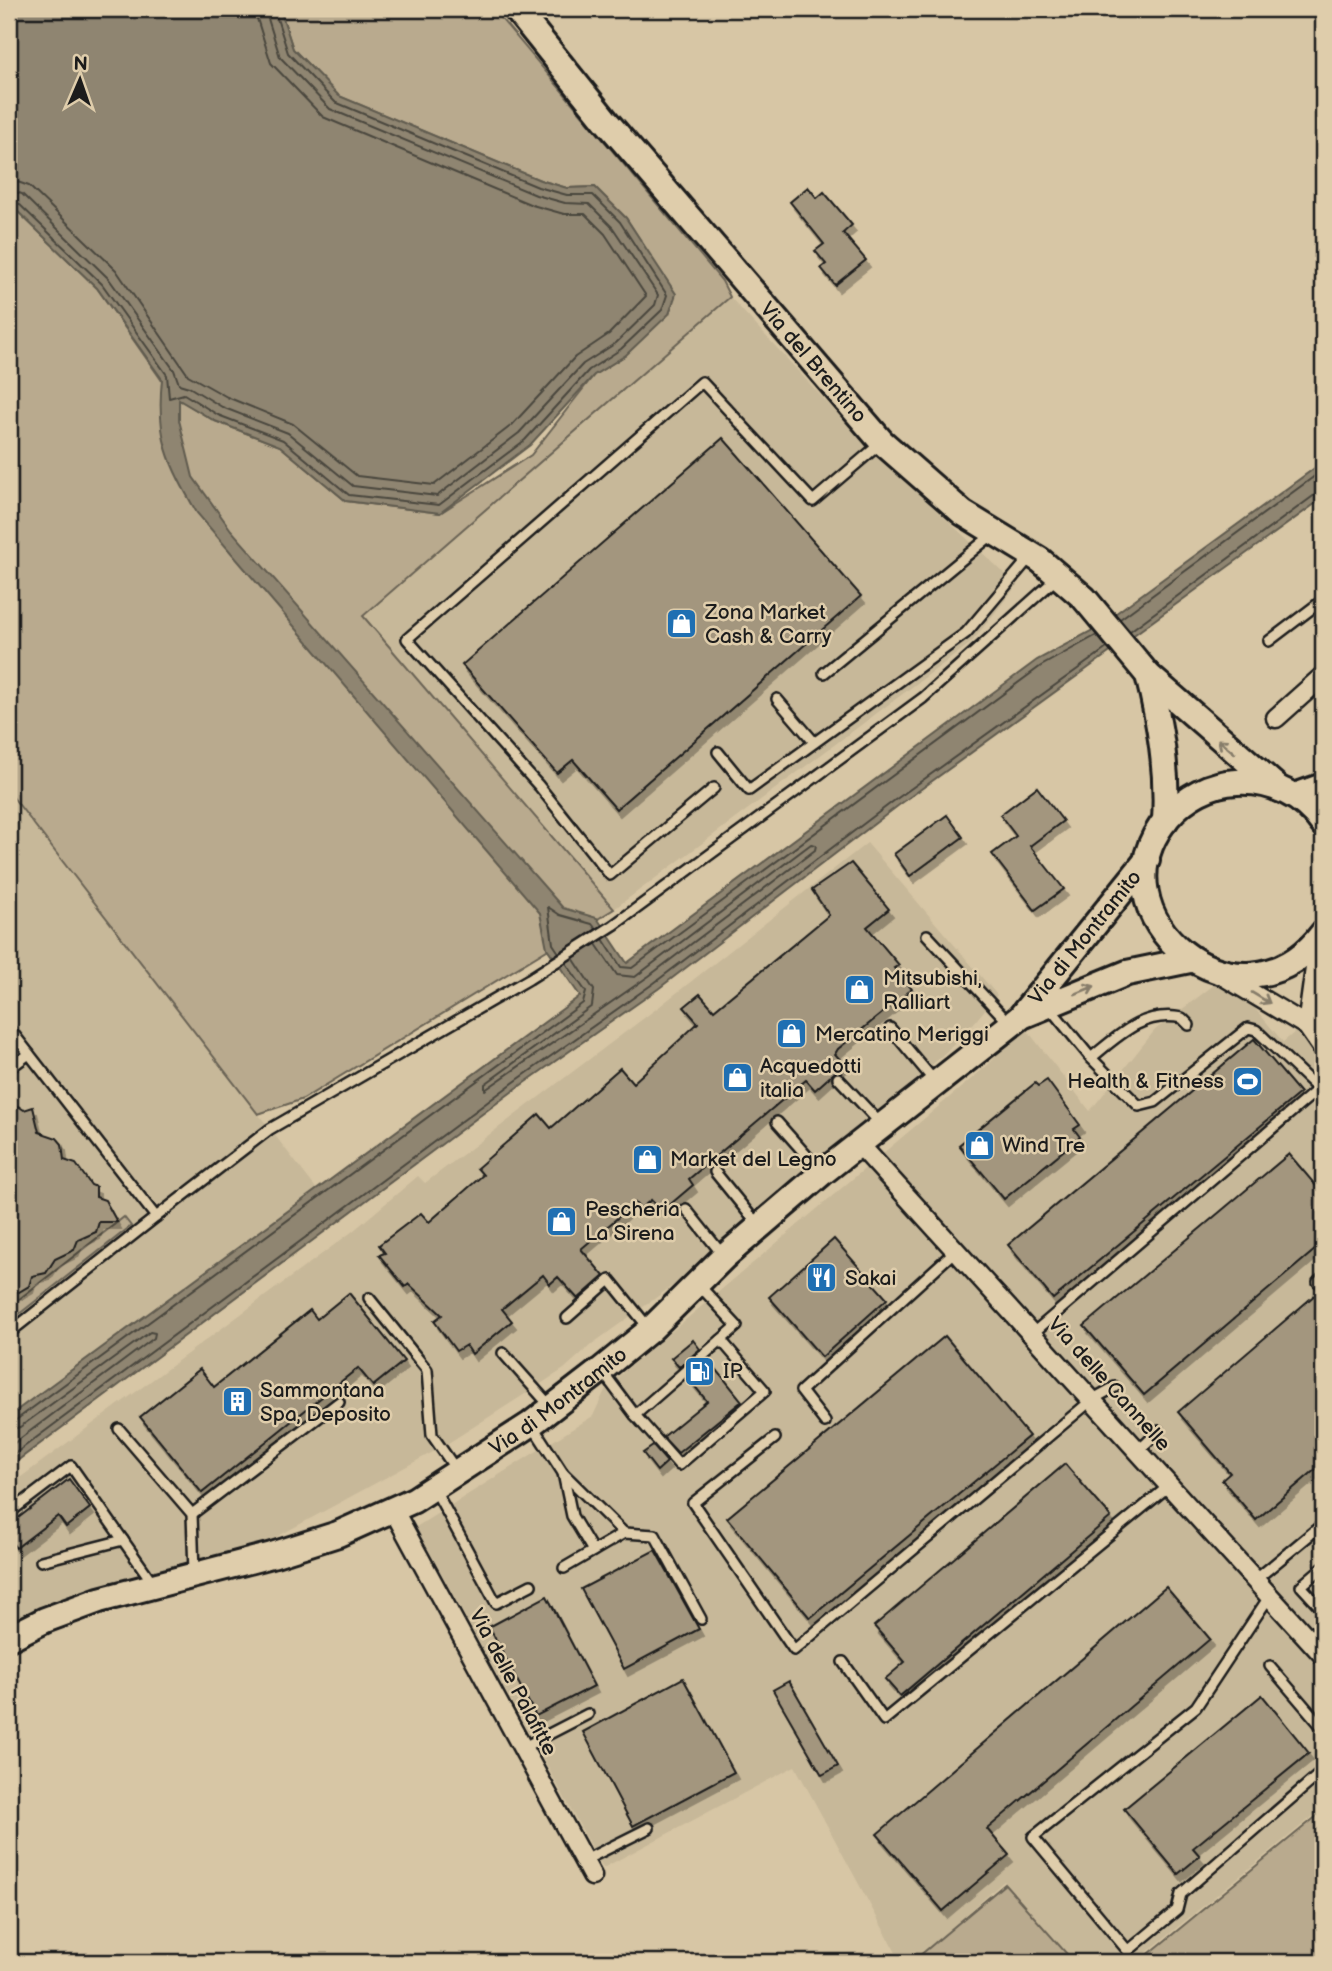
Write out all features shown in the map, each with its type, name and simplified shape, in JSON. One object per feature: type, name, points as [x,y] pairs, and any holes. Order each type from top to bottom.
[{"type":"main road","name":"Via del Brentino","points":[[516,9],[606,121],[882,442],[963,513],[1031,555],[1084,598],[1143,668],[1287,792]]},
{"type":"main road","name":"Via del Brentino","points":[[1143,668],[1163,747],[1167,786],[1165,821]]},
{"type":"main road","name":"Via di Montramito","points":[[9,1638],[69,1610],[272,1555],[338,1534],[394,1511],[458,1473],[531,1424],[601,1370],[650,1330],[724,1256],[759,1226],[1016,1020],[1147,860],[1165,821],[1188,798],[1217,785],[1248,781],[1287,792]]},
{"type":"main road","points":[[1287,792],[1323,786]]},
{"type":"main road","points":[[1287,792],[1323,824]]},
{"type":"main road","name":"Via di Montramito","points":[[1147,860],[1147,893],[1157,924],[1166,938],[1190,960],[1214,971],[1239,975],[1265,973],[1300,957],[1321,936]]},
{"type":"main road","name":"Via di Montramito","points":[[1016,1020],[1144,967],[1190,960]]},
{"type":"street","points":[[1276,718],[1323,676]]},
{"type":"street","points":[[1307,1026],[1321,936]]},
{"type":"street","points":[[1214,971],[1307,1026],[1323,1049]]},
{"type":"street","name":"Via delle Cannelle","points":[[859,1144],[1323,1655]]},
{"type":"street","name":"Via delle Palafitte","points":[[394,1511],[587,1868]]},
{"type":"lane","points":[[714,788],[610,875],[538,786],[407,639],[702,383],[813,501],[882,442]]},
{"type":"lane","points":[[824,673],[995,532]]},
{"type":"lane","points":[[718,752],[748,790],[966,633],[1031,555]]},
{"type":"lane","points":[[9,1333],[270,1129],[614,925],[923,698],[1058,577]]},
{"type":"lane","points":[[1269,641],[1323,600]]},
{"type":"lane","points":[[778,699],[814,742]]},
{"type":"lane","points":[[927,935],[1016,1020]]},
{"type":"lane","points":[[1033,1333],[1321,1087],[1252,1028],[1241,1031],[1155,1102],[1144,1107],[1135,1103],[1091,1058],[1048,1005]]},
{"type":"lane","points":[[1307,1026],[1323,1006]]},
{"type":"lane","points":[[1091,1058],[1124,1031],[1154,1017],[1182,1018],[1189,1026]]},
{"type":"lane","points":[[9,1028],[156,1217]]},
{"type":"lane","points":[[890,1028],[936,1083]]},
{"type":"lane","points":[[9,1069],[29,1054]]},
{"type":"lane","points":[[838,1078],[882,1126]]},
{"type":"lane","points":[[776,1122],[822,1173]]},
{"type":"lane","points":[[715,1172],[759,1226]]},
{"type":"lane","points":[[687,1209],[724,1256]]},
{"type":"lane","points":[[825,1422],[801,1391],[955,1251]]},
{"type":"lane","points":[[567,1318],[610,1280],[650,1330]]},
{"type":"lane","points":[[635,1415],[737,1326],[698,1284]]},
{"type":"lane","points":[[369,1298],[427,1370],[432,1435],[458,1473]]},
{"type":"lane","points":[[601,1370],[635,1415],[679,1465],[765,1391],[721,1340]]},
{"type":"lane","points":[[503,1353],[552,1408]]},
{"type":"lane","points":[[775,1438],[693,1503],[794,1650],[1093,1399],[1115,1387]]},
{"type":"lane","points":[[192,1514],[340,1402]]},
{"type":"lane","points":[[531,1424],[563,1473],[624,1533]]},
{"type":"lane","points":[[119,1429],[192,1514],[194,1574]]},
{"type":"lane","points":[[1138,1451],[1159,1431]]},
{"type":"lane","points":[[9,1513],[71,1466],[154,1585]]},
{"type":"lane","points":[[563,1473],[572,1516],[593,1551]]},
{"type":"lane","points":[[842,1662],[884,1720],[1170,1485]]},
{"type":"lane","points":[[434,1488],[496,1603],[531,1585]]},
{"type":"lane","points":[[1254,1581],[1323,1524]]},
{"type":"lane","points":[[564,1568],[624,1533],[655,1535],[701,1619]]},
{"type":"lane","points":[[41,1561],[123,1540]]},
{"type":"lane","points":[[1323,1567],[1301,1586],[1323,1610]]},
{"type":"lane","points":[[1269,1597],[1196,1707],[1033,1837],[1128,1951],[1177,1910],[1181,1894],[1323,1771]]},
{"type":"lane","points":[[1270,1666],[1323,1728]]},
{"type":"lane","points":[[522,1748],[588,1714]]},
{"type":"lane","points":[[587,1868],[649,1828]]},
{"type":"shaded area","points":[[280,9],[493,9],[722,281],[730,297],[363,616],[614,909],[303,1099],[258,1114],[9,792],[9,203],[97,288],[172,395],[215,421],[280,446],[346,501],[440,513],[531,455],[594,375],[626,355],[644,246],[626,218],[595,187],[567,188],[540,180],[339,96],[293,49]]},
{"type":"shaded area","points":[[730,297],[867,446],[1017,585],[971,643],[614,909],[363,616]]},
{"type":"shaded area","points":[[9,792],[318,1191],[9,1416]]},
{"type":"shaded area","points":[[867,843],[997,995],[964,1035],[920,1076],[690,1273],[592,1344],[564,1369],[442,1447],[225,1565],[9,1638],[9,1486],[353,1231],[418,1176],[425,1183],[660,1006]]},
{"type":"shaded area","points":[[1227,975],[1283,1042],[1323,1009],[1323,1808],[1135,1962],[1075,1962],[1004,1881],[913,1962],[901,1962],[795,1766],[603,1868],[416,1527],[593,1416],[607,1386],[989,1064],[1024,1026],[1090,1111],[1155,1030]]},
{"type":"shaded area","points":[[124,1217],[131,1226],[9,1322],[9,1307]]},
{"type":"shaded area","points":[[1323,1811],[1323,1962],[1139,1962]]},
{"type":"shaded area","points":[[1005,1884],[1074,1962],[912,1962]]},
{"type":"water","points":[[9,9],[280,9],[293,49],[339,96],[540,180],[567,188],[595,187],[626,218],[676,294],[669,314],[626,355],[594,375],[530,445],[440,513],[346,501],[280,446],[215,421],[179,400],[179,420],[193,477],[231,530],[563,908],[597,918],[627,963],[1037,660],[1093,630],[1323,462],[1323,498],[899,805],[658,989],[517,1088],[9,1467],[9,1416],[580,996],[547,948],[540,913],[197,513],[178,479],[166,449],[161,418],[162,379],[97,288],[9,203]]},
{"type":"building","points":[[808,187],[817,198],[824,192],[852,225],[843,233],[866,260],[835,285],[821,268],[826,264],[815,251],[824,244],[790,202]]},
{"type":"building","points":[[723,438],[861,596],[616,809],[573,760],[557,773],[462,665]]},
{"type":"building","points":[[1037,787],[1063,821],[1030,846],[1064,889],[1035,910],[992,854],[1016,836],[1000,815]]},
{"type":"building","points":[[947,815],[963,837],[910,876],[894,854]]},
{"type":"building","points":[[851,863],[889,909],[867,927],[899,965],[894,968],[912,989],[838,1049],[835,1054],[844,1064],[815,1090],[806,1080],[689,1179],[693,1185],[666,1208],[662,1204],[658,1208],[651,1200],[640,1209],[635,1203],[581,1249],[604,1276],[578,1299],[558,1277],[550,1284],[543,1275],[502,1309],[512,1321],[472,1354],[466,1345],[456,1351],[434,1321],[442,1315],[409,1284],[405,1287],[379,1255],[385,1253],[379,1245],[421,1213],[429,1222],[483,1175],[477,1168],[539,1114],[551,1128],[620,1068],[633,1083],[698,1023],[684,1007],[700,994],[714,1010],[829,915],[812,890]]},
{"type":"building","points":[[1254,1039],[1300,1093],[1053,1299],[1008,1245]]},
{"type":"building","points":[[1047,1080],[1080,1125],[1074,1129],[1080,1137],[1004,1199],[959,1145],[1035,1083],[1038,1086]]},
{"type":"building","points":[[18,1106],[24,1110],[33,1107],[39,1132],[57,1138],[62,1144],[64,1160],[76,1164],[91,1185],[96,1187],[96,1197],[105,1200],[117,1222],[99,1222],[96,1232],[78,1240],[74,1250],[55,1259],[46,1273],[32,1276],[29,1286],[19,1292],[9,1290],[9,1118]]},
{"type":"building","points":[[1289,1154],[1323,1194],[1323,1243],[1144,1395],[1084,1326]]},
{"type":"building","points":[[834,1239],[887,1299],[822,1357],[769,1297]]},
{"type":"building","points":[[1323,1288],[1323,1463],[1256,1520],[1222,1480],[1230,1473],[1178,1412]]},
{"type":"building","name":"Sammontana Spa, Deposito","points":[[349,1293],[404,1361],[373,1386],[358,1368],[202,1493],[140,1417],[200,1369],[214,1387],[310,1310],[317,1319]]},
{"type":"building","points":[[945,1336],[1029,1436],[810,1618],[727,1518]]},
{"type":"building","points":[[693,1340],[700,1349],[679,1367],[671,1358]]},
{"type":"building","points":[[709,1360],[742,1401],[678,1453],[663,1437],[707,1401],[688,1378]]},
{"type":"building","points":[[653,1446],[667,1462],[657,1471],[643,1453]]},
{"type":"building","points":[[1065,1464],[1111,1517],[900,1696],[885,1679],[905,1662],[874,1626]]},
{"type":"building","points":[[69,1479],[90,1508],[66,1527],[58,1516],[16,1548],[9,1539],[9,1525]]},
{"type":"building","points":[[655,1550],[699,1629],[624,1669],[581,1589]]},
{"type":"building","points":[[1166,1587],[1210,1639],[987,1829],[1009,1855],[943,1911],[877,1834]]},
{"type":"building","points":[[547,1596],[594,1686],[536,1716],[489,1627]]},
{"type":"building","points":[[683,1678],[734,1772],[633,1826],[583,1732]]},
{"type":"building","points":[[789,1681],[838,1766],[822,1775],[773,1690]]},
{"type":"building","points":[[1262,1695],[1309,1753],[1193,1848],[1200,1856],[1178,1874],[1124,1809]]},
{"type":"place","name":"Zona Market Cash & Carry","points":[[682,624]]},
{"type":"place","name":"Mitsubishi, Ralliart","points":[[860,990]]},
{"type":"place","name":"Mercatino Meriggi","points":[[792,1034]]},
{"type":"place","name":"Acquedotti italia","points":[[737,1078]]},
{"type":"place","name":"Health & Fitness","points":[[1247,1081]]},
{"type":"place","name":"Wind Tre","points":[[979,1145]]},
{"type":"place","name":"Market del Legno","points":[[647,1159]]},
{"type":"place","name":"Pescheria La Sirena","points":[[562,1221]]},
{"type":"place","name":"Sakai","points":[[822,1278]]},
{"type":"place","name":"IP","points":[[700,1371]]},
{"type":"place","name":"Sammontana Spa, Deposito","points":[[237,1402]]}]
